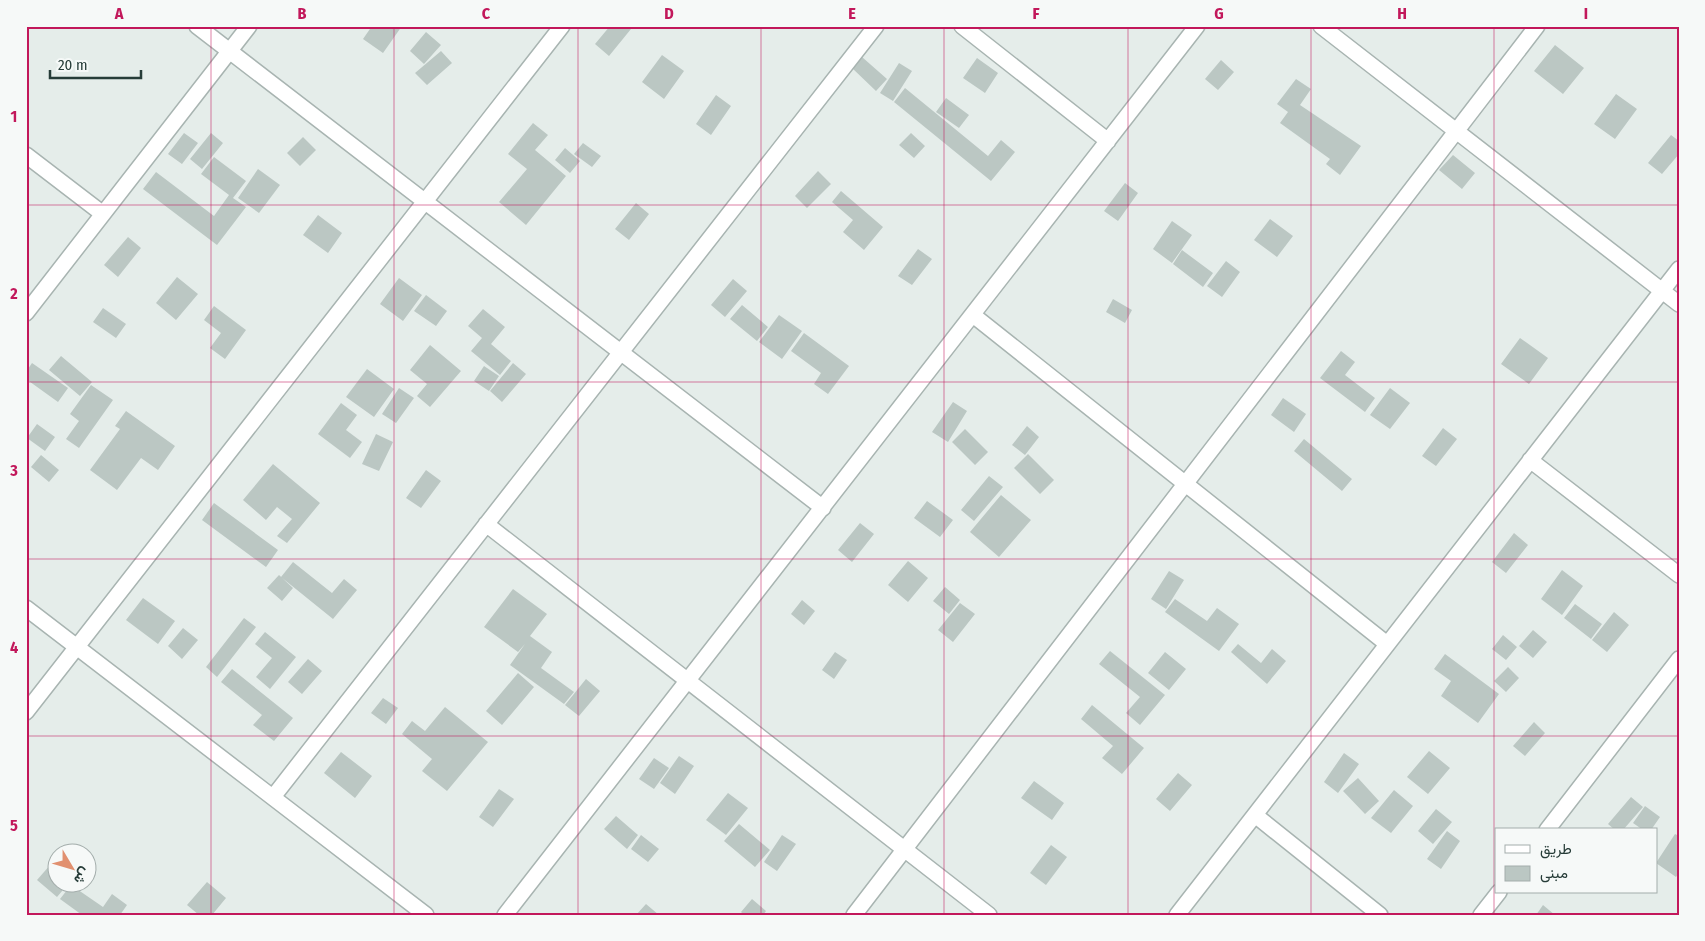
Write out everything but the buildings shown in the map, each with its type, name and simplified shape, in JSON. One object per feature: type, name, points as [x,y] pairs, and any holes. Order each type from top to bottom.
[{"type":"street","points":[[197,26],[823,508]]},
{"type":"street","points":[[26,312],[249,26]]},
{"type":"street","points":[[26,712],[79,648],[562,26]]},
{"type":"street","points":[[273,797],[876,26]]},
{"type":"street","points":[[962,26],[1108,141]]},
{"type":"street","points":[[506,915],[1197,26]]},
{"type":"street","points":[[1321,26],[1679,304]]},
{"type":"street","points":[[854,915],[1537,26]]},
{"type":"street","points":[[26,155],[103,214]]},
{"type":"street","points":[[1177,915],[1679,269]]},
{"type":"street","points":[[973,315],[1387,644]]},
{"type":"street","points":[[1530,460],[1679,575]]},
{"type":"street","points":[[486,524],[989,915]]},
{"type":"street","points":[[26,608],[426,915]]},
{"type":"street","points":[[1549,828],[1679,659]]},
{"type":"street","points":[[1255,814],[1380,915]]},
{"type":"street","points":[[1482,915],[1498,894]]}]
